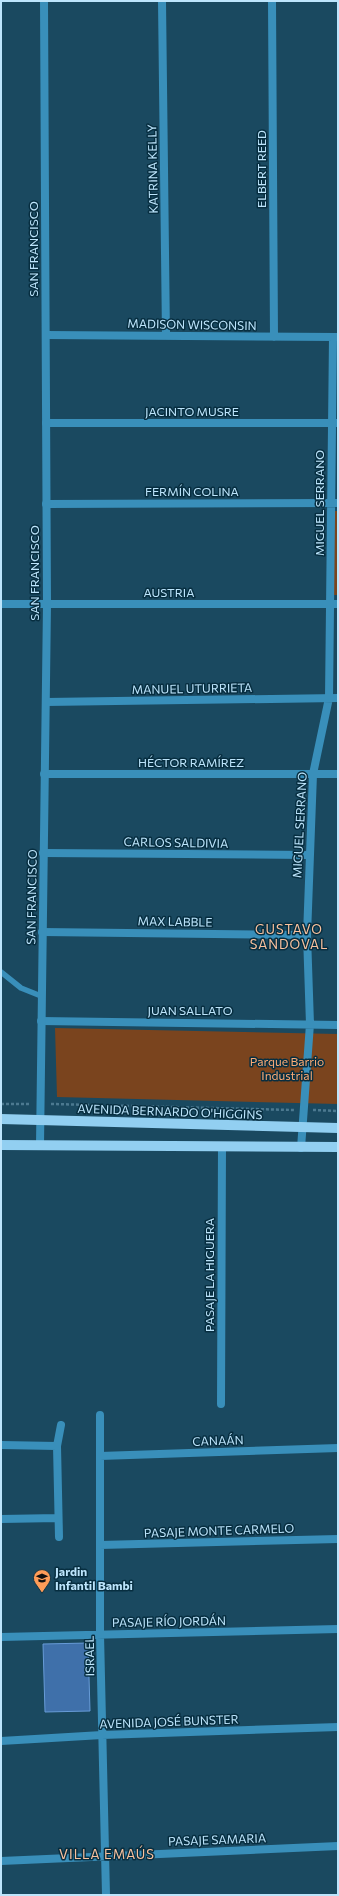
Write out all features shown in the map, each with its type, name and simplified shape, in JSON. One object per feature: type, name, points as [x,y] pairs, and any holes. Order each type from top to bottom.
[{"type":"main road","name":"AVENIDA BERNARDO O'HIGGINS","points":[[1,1119],[303,1129],[338,1128]]},
{"type":"main road","points":[[1,1145],[222,1146],[301,1148],[338,1147]]},
{"type":"street","name":"SAN FRANCISCO","points":[[40,1145],[47,604],[44,1]]},
{"type":"street","name":"KATRINA KELLY","points":[[162,1],[166,336]]},
{"type":"street","name":"ELBERT REED","points":[[272,1],[274,337]]},
{"type":"street","name":"MADISON WISCONSIN","points":[[46,335],[335,337]]},
{"type":"street","name":"MIGUEL SERRANO","points":[[301,1148],[310,1024],[307,935],[313,774],[329,698],[334,604],[335,337]]},
{"type":"street","name":"JACINTO MUSRE","points":[[46,424],[334,423]]},
{"type":"street","name":"FERMÍN COLINA","points":[[46,504],[334,502]]},
{"type":"street","name":"AUSTRIA","points":[[1,604],[334,604]]},
{"type":"street","name":"MANUEL UTURRIETA","points":[[46,702],[338,698]]},
{"type":"street","name":"HÉCTOR RAMÍREZ","points":[[44,774],[338,774]]},
{"type":"street","name":"CARLOS SALDIVIA","points":[[43,853],[309,855]]},
{"type":"street","name":"MAX LABBLE","points":[[42,932],[307,935]]},
{"type":"street","name":"JUAN SALLATO","points":[[41,1022],[338,1025]]},
{"type":"street","name":"PASAJE LA HIGUERA","points":[[221,1404],[222,1146]]},
{"type":"street","name":"ISRAEL","points":[[100,1416],[100,1634],[106,1895]]},
{"type":"street","points":[[59,1537],[57,1446],[61,1424]]},
{"type":"street","points":[[1,1445],[57,1446]]},
{"type":"street","name":"CANAÁN","points":[[100,1456],[338,1448]]},
{"type":"street","points":[[1,1519],[58,1518]]},
{"type":"street","name":"PASAJE MONTE CARMELO","points":[[100,1545],[338,1539]]},
{"type":"street","name":"PASAJE RÍO JORDÁN","points":[[1,1637],[338,1629]]},
{"type":"street","name":"AVENIDA JOSÉ BUNSTER","points":[[1,1741],[102,1735],[338,1728]]},
{"type":"street","name":"PASAJE SAMARIA","points":[[1,1861],[105,1855],[338,1846]]},
{"type":"lane","points":[[1,972],[21,988],[41,996]]},
{"type":"path","points":[[1,1104],[338,1111]]},
{"type":"green space","points":[[330,511],[338,511],[338,595],[330,595]]},
{"type":"green space","name":"Parque Barrio Industrial","points":[[55,1028],[338,1034],[338,1104],[57,1097]]},
{"type":"building","points":[[88,1643],[90,1711],[45,1712],[43,1644]]},
{"type":"place","name":"Jardin Infantil Bambi","points":[[42,1593]]},
{"type":"district","name":"GUSTAVO SANDOVAL","points":[[289,936]]},
{"type":"district","name":"VILLA EMAÚS","points":[[107,1854]]}]
